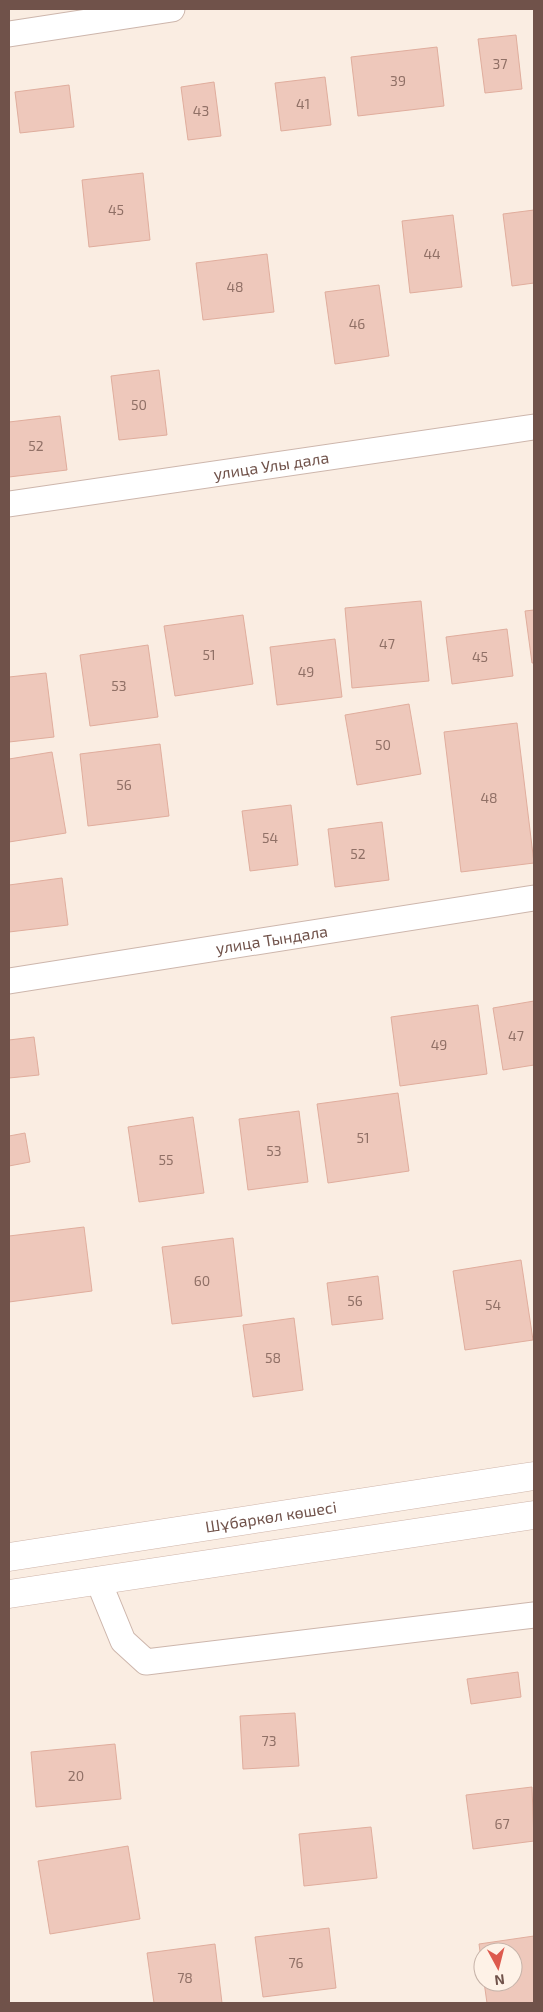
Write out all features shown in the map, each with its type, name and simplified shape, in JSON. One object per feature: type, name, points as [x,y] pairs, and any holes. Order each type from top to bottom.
[{"type":"street","points":[[9,34],[172,9]]},
{"type":"street","name":"улица Улы дала","points":[[9,504],[534,427]]},
{"type":"street","name":"улица Тындала","points":[[9,981],[534,898]]},
{"type":"street","name":"Шұбаркөл көшесі","points":[[9,1557],[534,1476]]},
{"type":"street","points":[[9,1594],[534,1515]]},
{"type":"street","points":[[98,1580],[123,1641],[146,1662],[534,1615]]},
{"type":"building","points":[[516,35],[522,89],[485,93],[478,39]]},
{"type":"building","points":[[437,47],[444,106],[358,116],[351,57]]},
{"type":"building","points":[[325,77],[331,125],[281,131],[275,83]]},
{"type":"building","points":[[214,82],[221,136],[188,140],[181,87]]},
{"type":"building","points":[[69,85],[74,127],[20,133],[15,92]]},
{"type":"building","points":[[143,173],[150,240],[89,247],[82,180]]},
{"type":"building","points":[[534,210],[534,283],[512,286],[503,214]]},
{"type":"building","points":[[453,215],[462,287],[410,293],[402,221]]},
{"type":"building","points":[[267,254],[274,312],[203,320],[196,263]]},
{"type":"building","points":[[379,285],[389,356],[335,364],[325,292]]},
{"type":"building","points":[[159,370],[167,435],[119,440],[111,376]]},
{"type":"building","points":[[60,416],[67,470],[9,477],[9,422]]},
{"type":"building","points":[[421,601],[429,681],[352,688],[345,608]]},
{"type":"building","points":[[534,610],[534,663],[532,663],[525,611]]},
{"type":"building","points":[[243,615],[253,684],[175,696],[164,626]]},
{"type":"building","points":[[507,629],[513,676],[452,684],[446,637]]},
{"type":"building","points":[[335,639],[342,697],[277,705],[270,647]]},
{"type":"building","points":[[148,645],[158,717],[90,726],[80,655]]},
{"type":"building","points":[[46,673],[54,737],[9,742],[9,677]]},
{"type":"building","points":[[409,704],[421,774],[357,785],[345,715]]},
{"type":"building","points":[[517,723],[534,863],[461,872],[444,732]]},
{"type":"building","points":[[160,744],[169,816],[88,826],[80,754]]},
{"type":"building","points":[[52,752],[66,833],[9,842],[9,759]]},
{"type":"building","points":[[291,805],[298,865],[250,871],[242,811]]},
{"type":"building","points":[[382,822],[389,880],[335,887],[328,829]]},
{"type":"building","points":[[62,878],[68,925],[9,932],[9,885]]},
{"type":"building","points":[[534,1001],[534,1065],[503,1070],[493,1008]]},
{"type":"building","points":[[478,1005],[487,1074],[400,1086],[391,1017]]},
{"type":"building","points":[[34,1037],[39,1075],[9,1078],[9,1040]]},
{"type":"building","points":[[398,1093],[409,1171],[328,1183],[317,1104]]},
{"type":"building","points":[[299,1111],[308,1182],[248,1190],[239,1119]]},
{"type":"building","points":[[193,1117],[204,1193],[139,1202],[128,1127]]},
{"type":"building","points":[[25,1133],[30,1162],[9,1166],[9,1136]]},
{"type":"building","points":[[84,1227],[92,1291],[9,1302],[9,1236]]},
{"type":"building","points":[[233,1238],[242,1316],[172,1324],[162,1247]]},
{"type":"building","points":[[521,1260],[533,1340],[465,1350],[453,1271]]},
{"type":"building","points":[[378,1276],[383,1319],[332,1325],[327,1283]]},
{"type":"building","points":[[294,1318],[303,1390],[253,1397],[243,1325]]},
{"type":"building","points":[[518,1672],[521,1697],[471,1704],[467,1679]]},
{"type":"building","points":[[295,1713],[299,1766],[243,1769],[240,1716]]},
{"type":"building","points":[[115,1744],[121,1799],[36,1807],[31,1752]]},
{"type":"building","points":[[532,1787],[534,1841],[473,1849],[466,1795]]},
{"type":"building","points":[[371,1827],[377,1878],[304,1886],[299,1834]]},
{"type":"building","points":[[128,1846],[140,1919],[50,1934],[38,1861]]},
{"type":"building","points":[[329,1928],[336,1988],[263,1997],[255,1937]]},
{"type":"building","points":[[534,1936],[534,2003],[487,2003],[485,1992],[523,1992],[523,1942],[493,1942]]},
{"type":"building","points":[[215,1944],[222,2003],[154,2003],[147,1953]]}]
